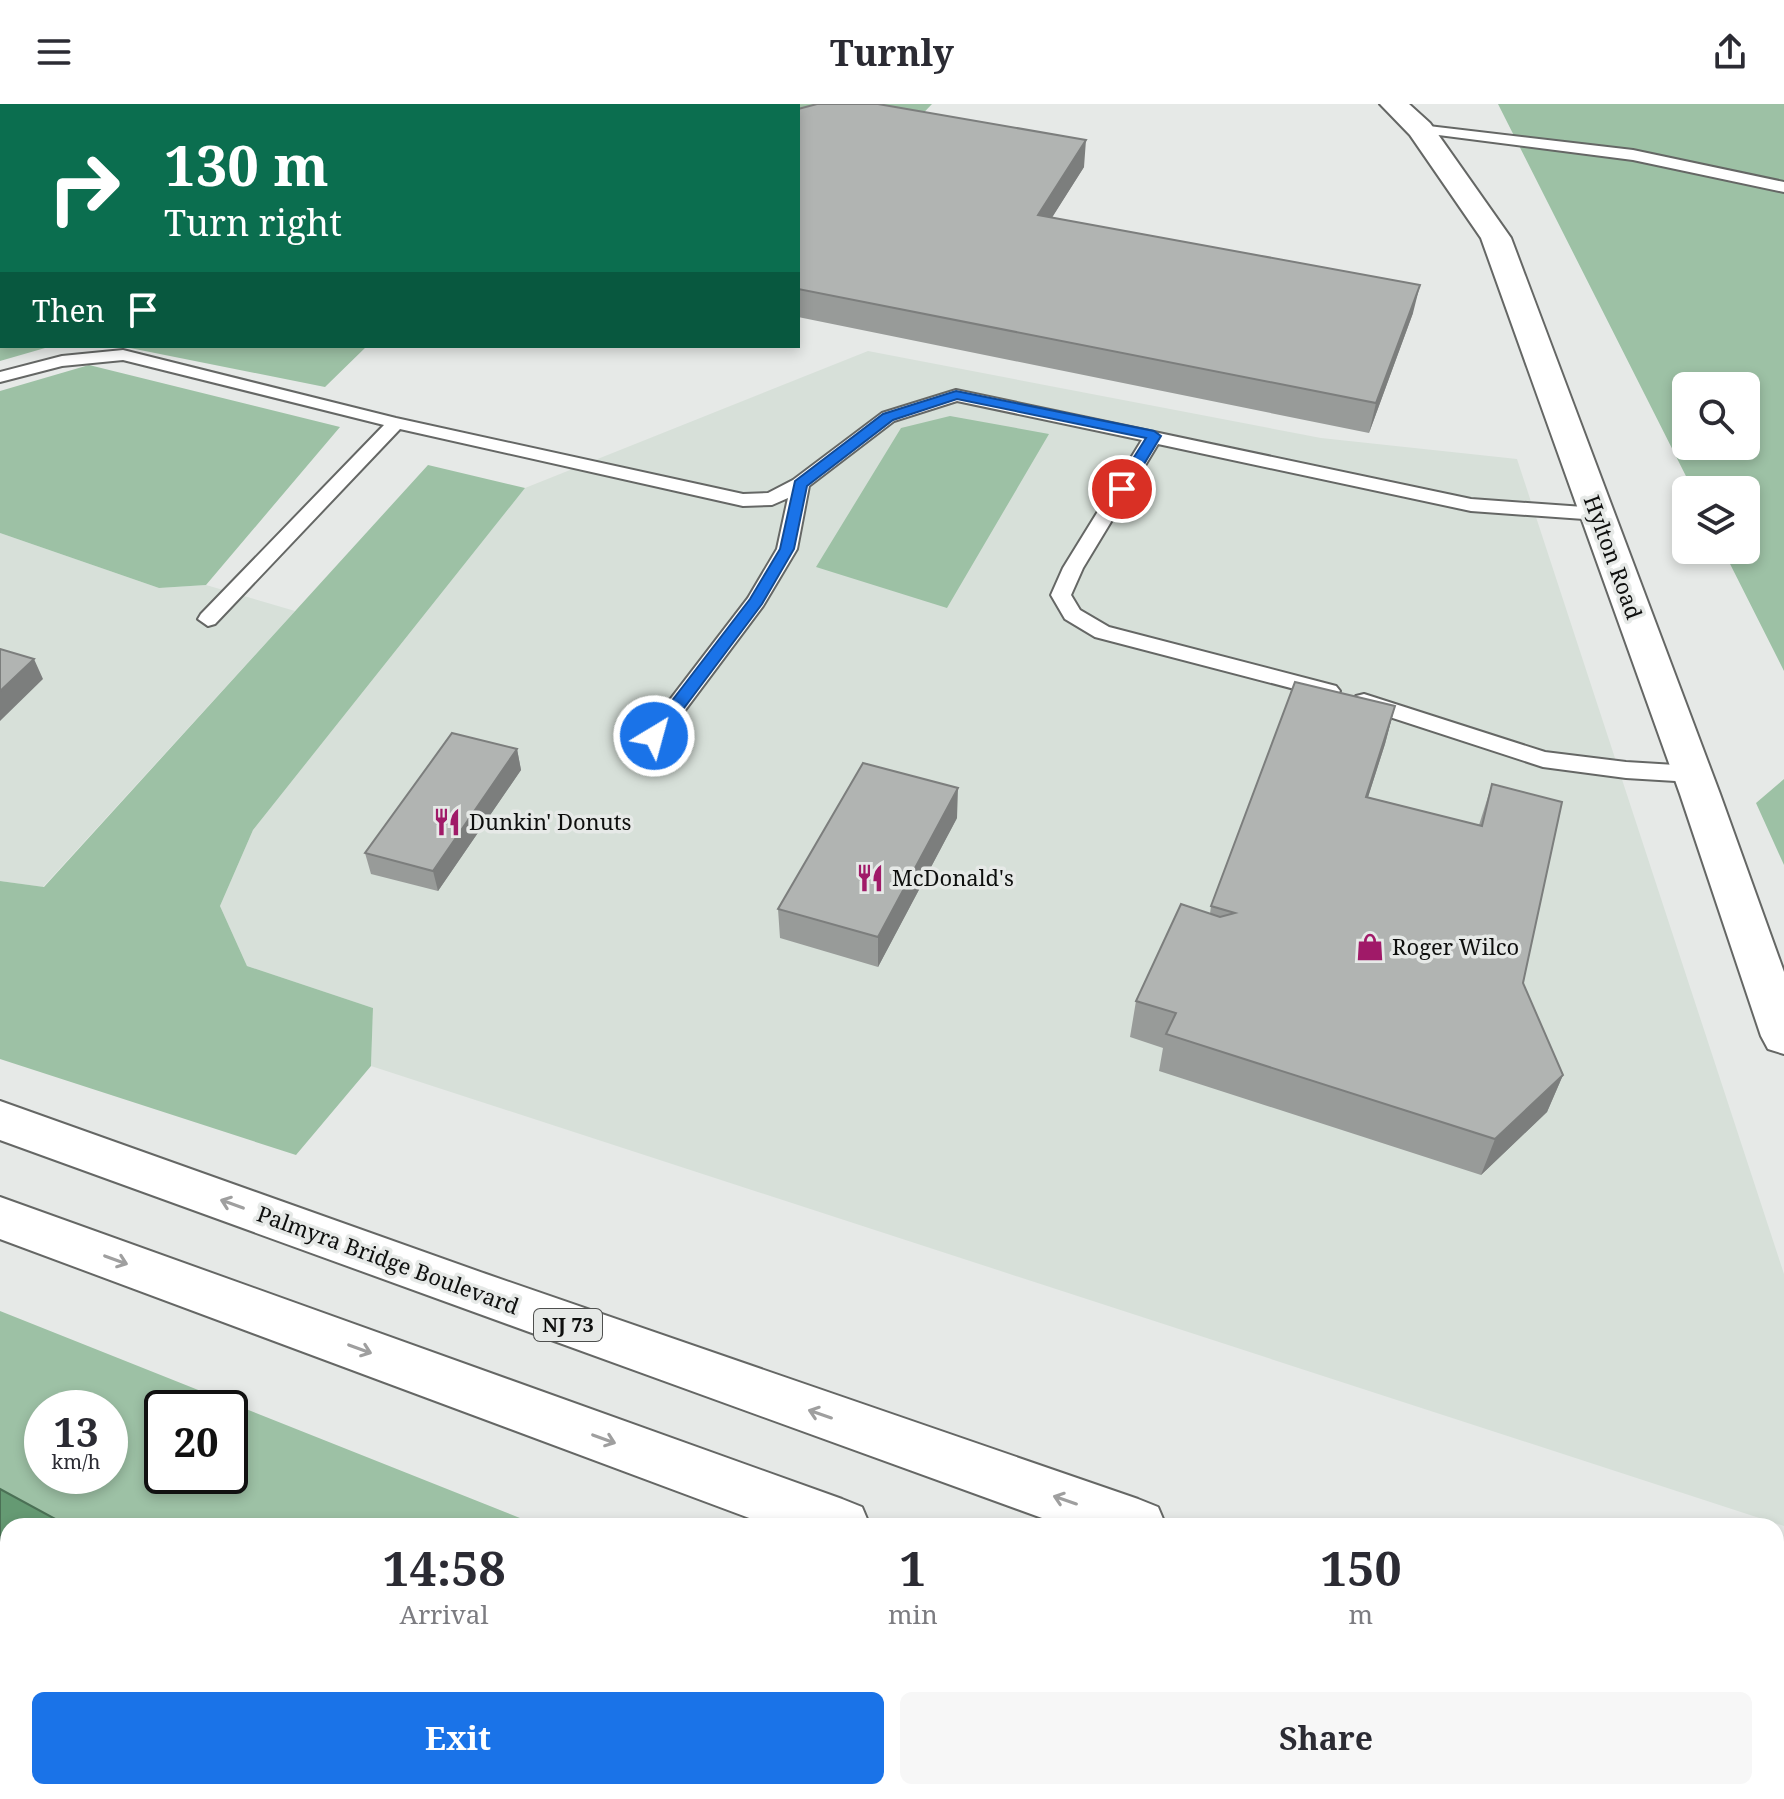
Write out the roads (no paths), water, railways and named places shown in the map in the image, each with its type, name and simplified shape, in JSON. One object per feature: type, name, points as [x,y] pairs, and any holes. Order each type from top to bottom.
[{"type":"main road","name":"Hylton Road","points":[[1393,104],[1420,129],[1496,238],[1692,774],[1784,1036]]},
{"type":"main road","name":"Palmyra Bridge Boulevard","points":[[0,1120],[486,1296],[1115,1518]]},
{"type":"main road","points":[[0,1218],[820,1518]]},
{"type":"main road","points":[[677,1466],[760,1518]]},
{"type":"lane","points":[[1420,129],[1633,155],[1784,187]]},
{"type":"lane","points":[[0,377],[62,361],[123,355],[396,423],[743,500],[772,499],[800,484],[888,417],[956,395],[1471,505],[1598,514]]},
{"type":"lane","points":[[208,619],[396,423]]},
{"type":"lane","points":[[1154,436],[1061,595],[1072,614],[1102,632],[1359,700],[1543,759],[1626,770],[1692,774]]},
{"type":"lane","points":[[654,736],[756,601],[787,549],[800,484]]},
{"type":"place","name":"Dunkin' Donuts","points":[[447,822]]},
{"type":"place","name":"McDonald's","points":[[870,878]]},
{"type":"place","name":"Roger Wilco","points":[[1370,947]]}]
